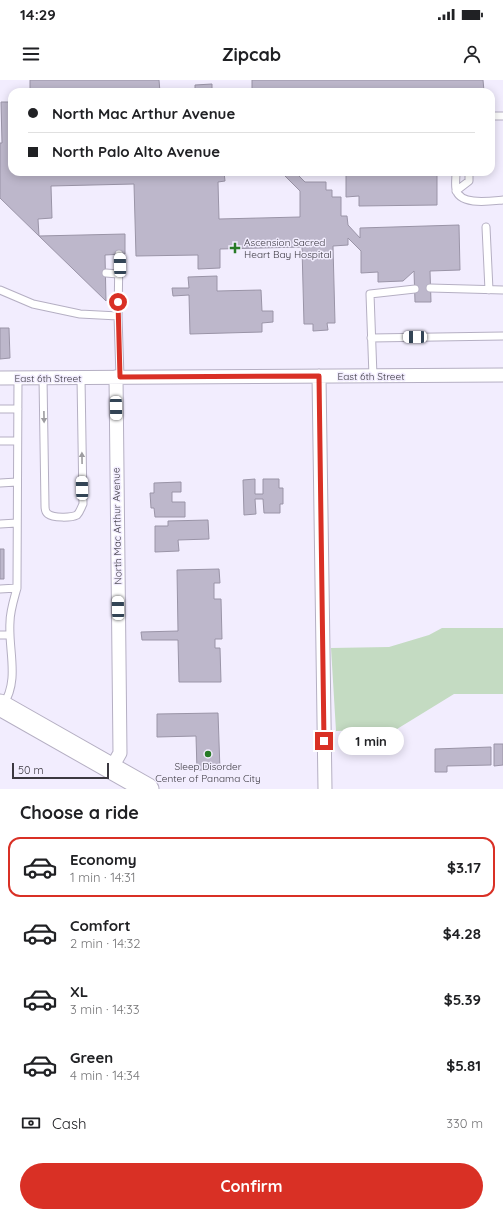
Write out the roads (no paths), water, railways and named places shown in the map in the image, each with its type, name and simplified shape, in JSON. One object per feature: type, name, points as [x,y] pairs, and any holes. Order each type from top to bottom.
[{"type":"main road","points":[[1,705],[111,769],[138,787]]},
{"type":"street","name":"East 6th Street","points":[[0,378],[503,375]]},
{"type":"street","points":[[319,376],[325,789]]},
{"type":"street","name":"North Mac Arthur Avenue","points":[[111,769],[120,753],[118,377]]},
{"type":"lane","points":[[456,176],[456,191],[468,201],[503,200]]},
{"type":"lane","points":[[456,191],[469,181],[469,176]]},
{"type":"lane","points":[[486,227],[489,290]]},
{"type":"lane","name":"North Mac Arthur Avenue","points":[[118,377],[119,254]]},
{"type":"lane","points":[[106,274],[118,274]]},
{"type":"lane","points":[[430,288],[503,290]]},
{"type":"lane","points":[[373,376],[370,294],[415,289]]},
{"type":"lane","points":[[0,290],[40,305],[80,314],[118,316]]},
{"type":"lane","points":[[371,338],[503,336]]},
{"type":"lane","points":[[1,705],[11,692],[12,669],[10,622],[17,588],[18,378]]},
{"type":"lane","points":[[43,378],[45,506],[46,512],[50,516],[74,516],[78,514],[83,504],[81,378]]},
{"type":"lane","points":[[0,410],[18,409]]},
{"type":"lane","points":[[0,441],[18,441]]},
{"type":"lane","points":[[0,483],[17,482]]},
{"type":"lane","points":[[0,524],[17,523]]},
{"type":"lane","points":[[0,589],[17,588]]},
{"type":"lane","points":[[0,635],[10,635]]},
{"type":"place","name":"Ascension Sacred Heart Bay Hospital","points":[[235,248]]},
{"type":"place","name":"Sleep Disorder Center of Panama City","points":[[208,754]]}]
